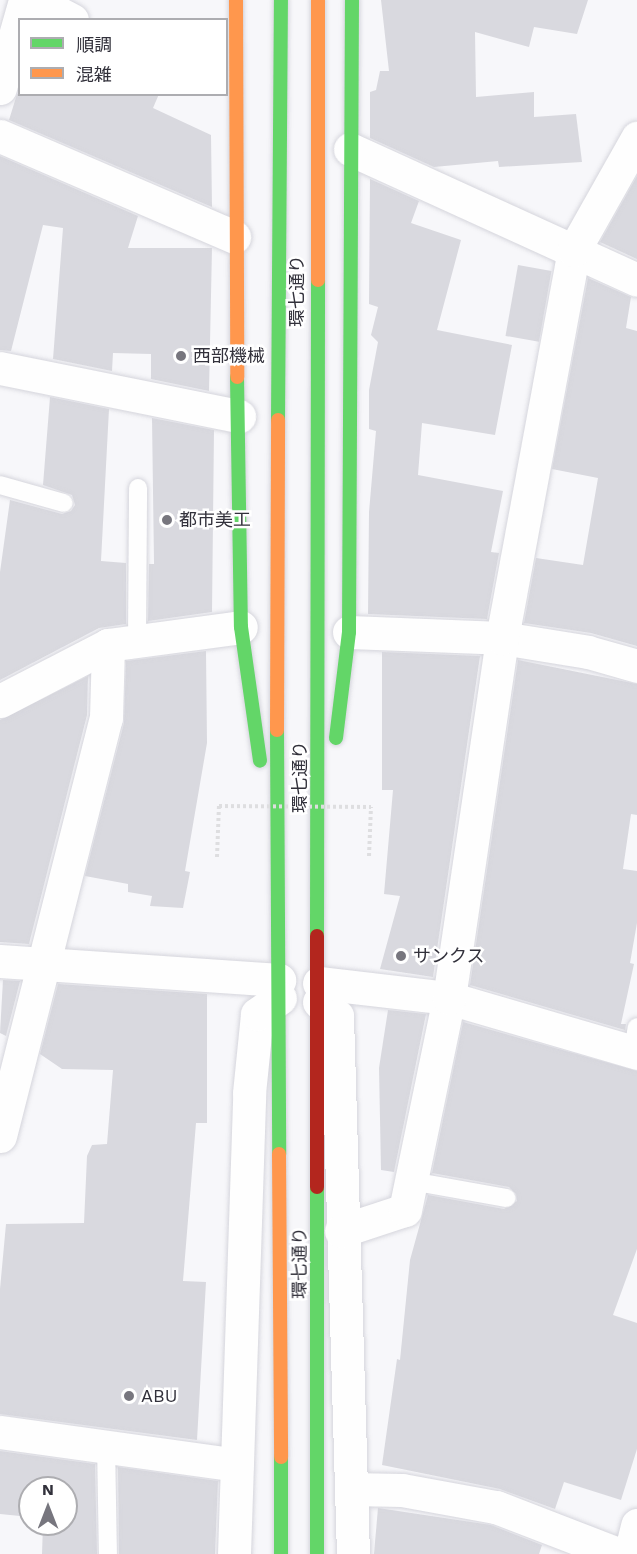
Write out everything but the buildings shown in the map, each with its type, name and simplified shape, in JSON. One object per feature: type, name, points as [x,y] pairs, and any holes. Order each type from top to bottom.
[{"type":"main road","points":[[228,78],[236,0]]},
{"type":"main road","name":"環七通り","points":[[280,0],[278,881],[281,1554]]},
{"type":"main road","name":"環七通り","points":[[317,1554],[319,880],[315,228],[318,0]]},
{"type":"main road","points":[[319,880],[349,632],[352,0]]},
{"type":"main road","points":[[226,98],[234,237],[241,627],[278,881]]},
{"type":"street","points":[[20,18],[25,0]]},
{"type":"street","points":[[34,0],[68,18]]},
{"type":"street","points":[[0,88],[18,25]]},
{"type":"street","points":[[0,136],[234,237]]},
{"type":"street","points":[[341,1231],[405,1210],[449,998],[502,638],[574,250],[637,138]]},
{"type":"street","points":[[350,149],[637,280]]},
{"type":"street","points":[[0,368],[238,416]]},
{"type":"street","points":[[0,701],[123,643],[241,627]]},
{"type":"street","points":[[349,632],[502,638],[588,652],[637,666]]},
{"type":"street","points":[[0,1137],[7,1068],[46,965],[123,643]]},
{"type":"street","points":[[0,962],[280,989]]},
{"type":"street","points":[[234,1554],[249,1094],[257,1014],[280,989]]},
{"type":"street","points":[[319,993],[449,998],[636,1044]]},
{"type":"street","points":[[319,993],[336,1016],[353,1554]]},
{"type":"street","points":[[0,1432],[106,1444],[237,1465]]},
{"type":"street","points":[[351,1489],[402,1490],[496,1507],[618,1554]]},
{"type":"street","points":[[630,1554],[637,1525]]},
{"type":"lane","points":[[0,485],[64,503]]},
{"type":"lane","points":[[123,643],[138,488]]},
{"type":"lane","points":[[411,1181],[506,1198]]},
{"type":"lane","points":[[106,1444],[108,1554]]},
{"type":"path","points":[[217,857],[219,806],[371,807],[369,856]]},
{"type":"traffic: fast","points":[[278,420],[281,0]]},
{"type":"traffic: fast","points":[[336,738],[349,632],[352,0]]},
{"type":"traffic: fast","points":[[317,936],[318,280]]},
{"type":"traffic: fast","points":[[237,377],[241,627],[260,761]]},
{"type":"traffic: fast","points":[[277,730],[279,1154]]},
{"type":"traffic: fast","points":[[317,1187],[317,1554]]},
{"type":"traffic: fast","points":[[281,1457],[281,1554]]},
{"type":"traffic: slow","points":[[236,0],[237,377]]},
{"type":"traffic: slow","points":[[318,0],[318,280]]},
{"type":"traffic: slow","points":[[277,730],[278,420]]},
{"type":"traffic: slow","points":[[279,1154],[281,1457]]},
{"type":"traffic: jam","points":[[317,936],[317,1187]]},
{"type":"place","name":"西部機械","points":[[181,356]]},
{"type":"place","name":"都市美工","points":[[167,520]]},
{"type":"place","name":"サンクス","points":[[401,956]]},
{"type":"place","name":"ABU","points":[[129,1396]]}]
